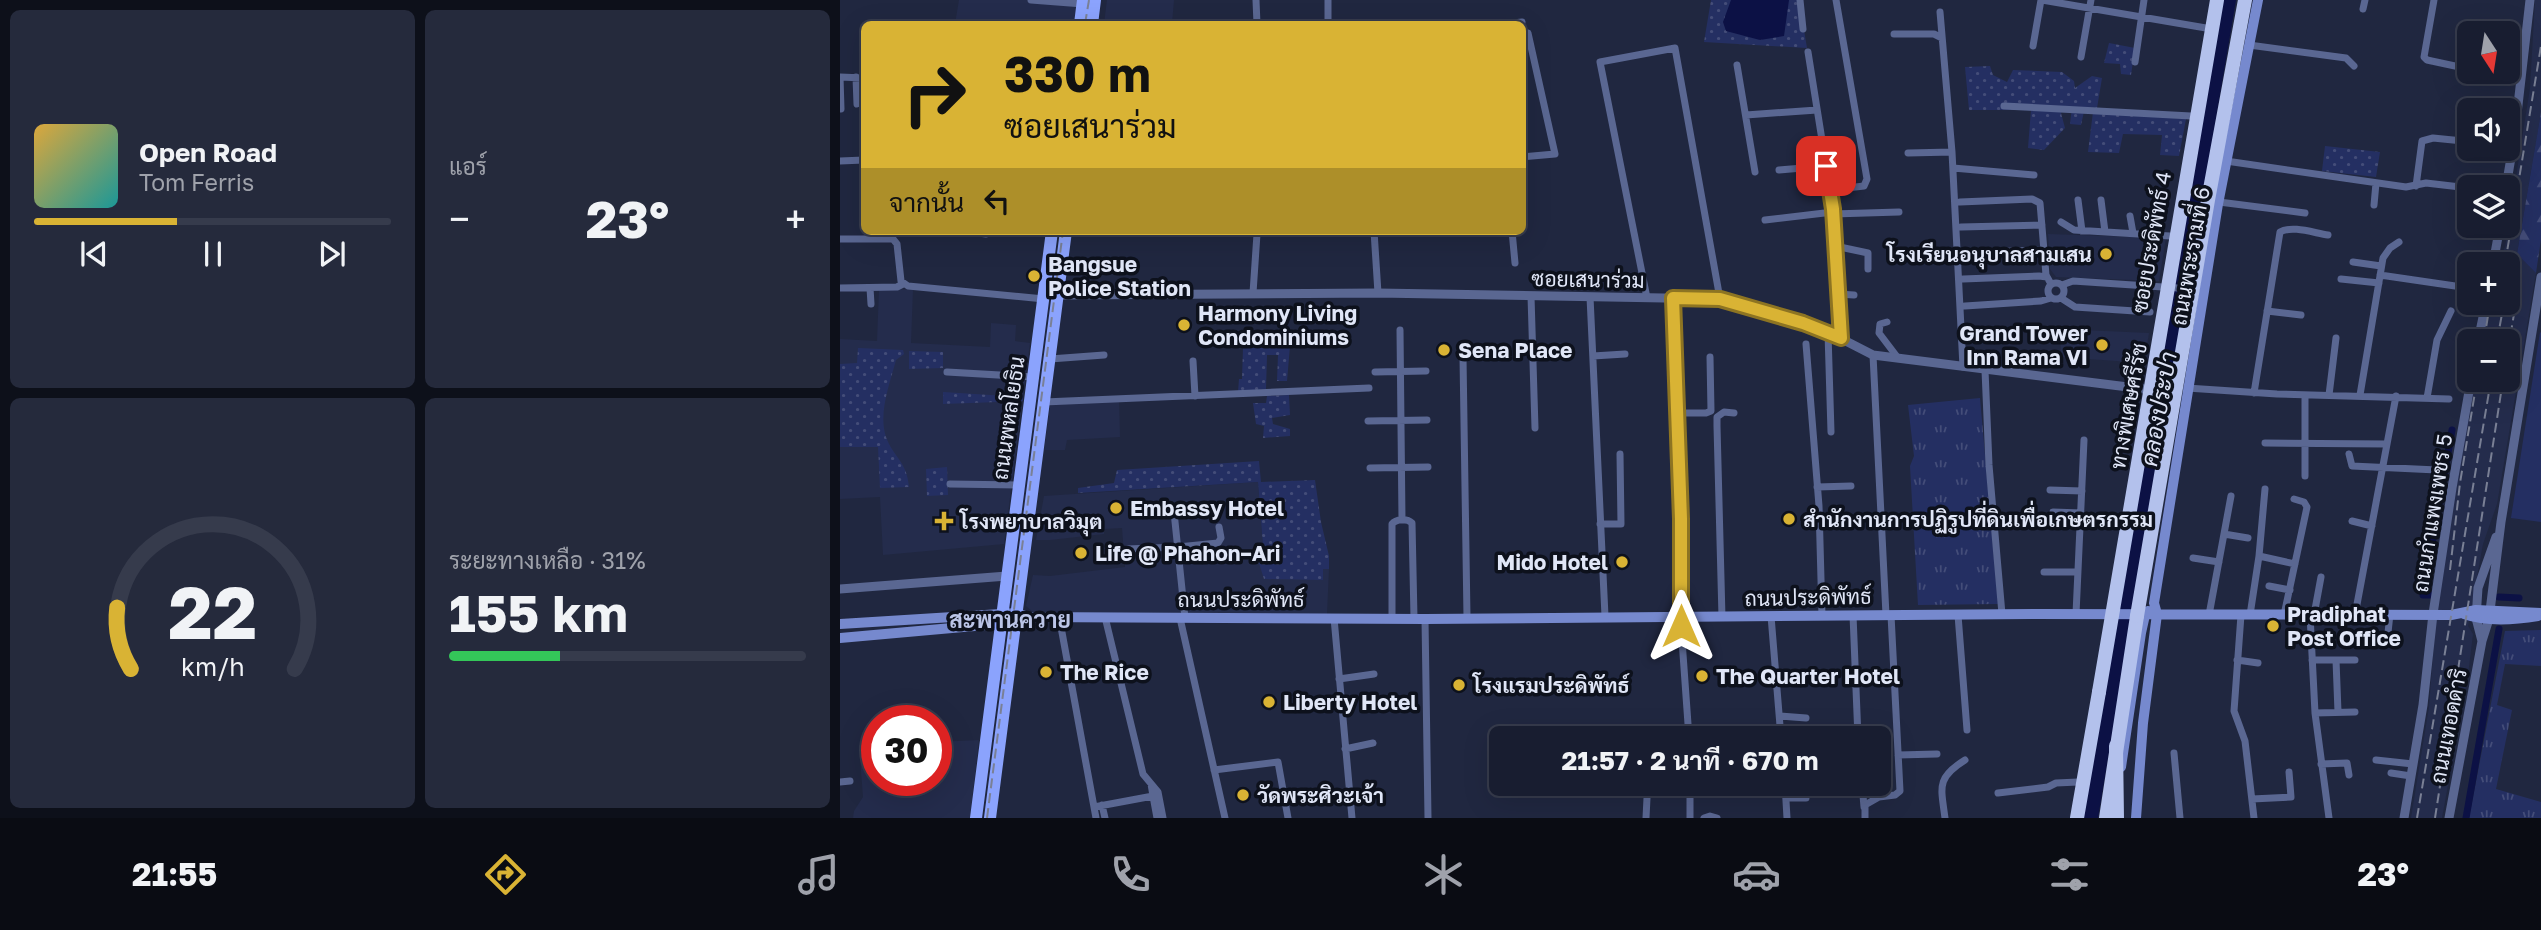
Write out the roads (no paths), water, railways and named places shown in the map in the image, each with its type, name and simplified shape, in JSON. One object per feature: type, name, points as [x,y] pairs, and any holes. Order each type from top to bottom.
[{"type":"highway","name":"ทางพิเศษศรีรัช","points":[[2077,818],[2151,400],[2217,0]]},
{"type":"highway","name":"ทางพิเศษศรีรัช","points":[[2109,818],[2116,746],[2208,200],[2245,0]]},
{"type":"highway","points":[[2116,746],[2117,818]]},
{"type":"main road","name":"ถนนพระรามที่ 6","points":[[2136,818],[2156,609],[2187,388],[2226,162],[2258,0]]},
{"type":"main road","points":[[1081,21],[1089,3]]},
{"type":"main road","points":[[1089,3],[1092,21]]},
{"type":"main road","name":"ถนนพหลโยธิน","points":[[976,818],[1052,235]]},
{"type":"main road","name":"ถนนพหลโยธิน","points":[[990,818],[1020,617],[1066,235]]},
{"type":"main road","points":[[2156,609],[2209,615],[2541,615]]},
{"type":"main road","name":"ถนนพระรามที่ 6","points":[[2109,818],[2145,615],[2156,609]]},
{"type":"main road","name":"ถนนประดิพัทธ์","points":[[1002,618],[2145,615]]},
{"type":"main road","points":[[1002,618],[842,638],[841,624],[1002,618]]},
{"type":"street","points":[[1031,0],[1089,3]]},
{"type":"street","points":[[1256,0],[1257,21]]},
{"type":"street","points":[[1328,0],[1328,21]]},
{"type":"street","points":[[1800,0],[1803,29]]},
{"type":"street","points":[[1830,190],[1864,186],[1867,179],[1836,0]]},
{"type":"street","points":[[2033,46],[2041,0],[2090,4],[2206,28]]},
{"type":"street","points":[[2135,62],[2144,0]]},
{"type":"street","name":"ซอยประดิพัทธ์ 4","points":[[2111,614],[2144,389],[2211,0]]},
{"type":"street","points":[[2363,9],[2365,0]]},
{"type":"street","points":[[2434,0],[2424,57],[2457,66]]},
{"type":"street","points":[[2508,175],[2530,0]]},
{"type":"street","points":[[2081,57],[2090,4]]},
{"type":"street","points":[[1940,12],[1952,152],[1963,367]]},
{"type":"street","points":[[1526,157],[1555,154],[1528,33]]},
{"type":"street","points":[[1894,34],[1934,34],[1942,38]]},
{"type":"street","points":[[2249,45],[2346,58],[2354,66]]},
{"type":"street","points":[[1647,298],[1600,63],[1675,47],[1720,299]]},
{"type":"street","points":[[1809,56],[1833,213],[1841,338]]},
{"type":"street","points":[[1737,65],[1755,172]]},
{"type":"street","points":[[841,109],[840,77],[860,78],[857,103]]},
{"type":"street","points":[[2004,106],[2191,116]]},
{"type":"street","points":[[1746,115],[1817,110]]},
{"type":"street","points":[[2416,186],[2422,141],[2433,138],[2457,140]]},
{"type":"street","points":[[1908,153],[1952,152]]},
{"type":"street","points":[[840,161],[861,160]]},
{"type":"street","points":[[2226,162],[2406,187],[2426,183],[2457,187]]},
{"type":"street","points":[[1779,170],[1826,166]]},
{"type":"street","points":[[1953,168],[2034,174]]},
{"type":"street","points":[[2374,205],[2376,183]]},
{"type":"street","points":[[1960,202],[2038,200],[2041,206],[2048,290],[2051,298]]},
{"type":"street","points":[[2078,200],[2082,231]]},
{"type":"street","points":[[2101,200],[2105,232]]},
{"type":"street","points":[[2219,202],[2305,213]]},
{"type":"street","points":[[1765,220],[1833,213],[1899,212]]},
{"type":"street","points":[[2130,216],[2133,233]]},
{"type":"street","points":[[2061,222],[2074,230],[2170,236]]},
{"type":"street","points":[[1961,227],[2042,225]]},
{"type":"street","points":[[2254,393],[2280,232],[2292,229],[2328,235]]},
{"type":"street","points":[[897,235],[903,284]]},
{"type":"street","points":[[1253,293],[1257,235]]},
{"type":"street","points":[[1374,235],[1378,293]]},
{"type":"street","points":[[1512,235],[1515,262]]},
{"type":"street","points":[[840,239],[890,238],[896,241]]},
{"type":"street","points":[[2360,395],[2385,253],[2399,242]]},
{"type":"street","points":[[1835,246],[1868,253],[1868,269]]},
{"type":"street","points":[[1962,253],[2044,250]]},
{"type":"street","points":[[2353,262],[2380,275]]},
{"type":"street","points":[[2341,279],[2380,275],[2457,287]]},
{"type":"street","name":"ถนนเทอดดำริ","points":[[2449,818],[2482,641],[2490,615],[2501,522],[2541,277]]},
{"type":"street","points":[[1963,279],[2049,281],[2062,285],[2073,281],[2204,290]]},
{"type":"street","points":[[840,288],[897,287],[903,284],[1044,299]]},
{"type":"street","points":[[2061,298],[2064,291],[2062,285]]},
{"type":"street","points":[[870,288],[871,304]]},
{"type":"street","name":"ซอยเสนาร่วม","points":[[1060,295],[1378,293],[1720,299],[1828,332],[1873,355],[2144,389]]},
{"type":"street","points":[[1838,293],[1854,295]]},
{"type":"street","points":[[1531,296],[1535,428]]},
{"type":"street","points":[[1590,297],[1605,616]]},
{"type":"street","points":[[1673,298],[1681,617],[1688,726]]},
{"type":"street","points":[[1965,306],[2061,298],[2075,307],[2150,312]]},
{"type":"street","points":[[2267,311],[2301,316]]},
{"type":"street","points":[[2427,398],[2437,340],[2451,312]]},
{"type":"street","points":[[1887,322],[1880,324],[1879,332],[1898,358]]},
{"type":"street","points":[[1400,330],[1402,520]]},
{"type":"street","points":[[1828,332],[1831,432]]},
{"type":"street","points":[[2329,395],[2336,338]]},
{"type":"street","points":[[1805,344],[1817,487],[1822,616]]},
{"type":"street","points":[[1593,356],[1625,354]]},
{"type":"street","points":[[1050,359],[1104,355]]},
{"type":"street","points":[[1864,807],[1879,797],[1898,793],[1898,755],[1873,355]]},
{"type":"street","points":[[1463,357],[1467,617]]},
{"type":"street","points":[[1677,413],[1711,411],[1710,357]]},
{"type":"street","points":[[1194,361],[1195,396]]},
{"type":"street","points":[[1985,370],[1989,465],[2002,614]]},
{"type":"street","points":[[1375,372],[1426,371]]},
{"type":"street","points":[[947,372],[1033,377]]},
{"type":"street","points":[[1044,402],[1369,388]]},
{"type":"street","points":[[2187,388],[2254,393],[2360,395],[2395,399],[2449,399]]},
{"type":"street","name":"ถนนกำแพงเพชร 5","points":[[2404,818],[2423,705],[2433,614],[2452,488],[2470,392]]},
{"type":"street","points":[[2305,395],[2305,476]]},
{"type":"street","points":[[2355,615],[2395,399]]},
{"type":"street","points":[[1722,617],[1717,417],[1724,412],[1734,412]]},
{"type":"street","points":[[1368,421],[1427,420]]},
{"type":"street","points":[[2076,614],[2084,440]]},
{"type":"street","points":[[2265,443],[2387,444]]},
{"type":"street","points":[[1600,524],[1621,524],[1620,454]]},
{"type":"street","points":[[2349,454],[2351,466],[2437,470]]},
{"type":"street","points":[[1370,468],[1428,467]]},
{"type":"street","points":[[950,484],[1019,485]]},
{"type":"street","points":[[1817,487],[1851,486]]},
{"type":"street","points":[[2254,818],[2245,741],[2234,711],[2237,660],[2259,556],[2264,489]]},
{"type":"street","points":[[2050,490],[2082,491]]},
{"type":"street","points":[[2209,615],[2231,496]]},
{"type":"street","points":[[2284,615],[2307,507],[2304,502],[2294,499]]},
{"type":"street","points":[[1211,507],[1175,509],[1183,618],[1225,818]]},
{"type":"street","points":[[2053,512],[2081,513]]},
{"type":"street","points":[[1392,618],[1392,524],[1402,520],[1412,523],[1428,818]]},
{"type":"street","points":[[2352,521],[2372,526]]},
{"type":"street","name":"ถนนเทอดดำริ","points":[[2482,641],[2476,614],[2480,579],[2501,522]]},
{"type":"street","points":[[1127,549],[1218,542],[1221,538],[1219,527]]},
{"type":"street","points":[[2224,534],[2248,538]]},
{"type":"street","points":[[2259,556],[2295,564]]},
{"type":"street","points":[[2193,558],[2219,562]]},
{"type":"street","points":[[2044,572],[2078,572]]},
{"type":"street","points":[[840,589],[1007,576]]},
{"type":"street","points":[[2320,577],[2312,615],[2312,660],[2315,713],[2329,818]]},
{"type":"street","points":[[2269,586],[2290,590]]},
{"type":"street","points":[[2072,818],[2111,614]]},
{"type":"street","points":[[2361,645],[2387,642],[2390,614]]},
{"type":"street","points":[[1853,615],[1858,726]]},
{"type":"street","points":[[1958,615],[1967,730]]},
{"type":"street","points":[[1059,616],[1098,806],[1105,818]]},
{"type":"street","points":[[1771,616],[1780,726]]},
{"type":"street","points":[[1105,617],[1143,774],[1159,795],[1163,818]]},
{"type":"street","points":[[1334,618],[1352,818]]},
{"type":"street","points":[[2237,660],[2258,663]]},
{"type":"street","points":[[2312,660],[2355,660]]},
{"type":"street","points":[[2336,660],[2339,712]]},
{"type":"street","points":[[1339,678],[1374,674]]},
{"type":"street","points":[[1847,695],[1857,695]]},
{"type":"street","points":[[2315,713],[2355,712]]},
{"type":"street","points":[[1780,716],[1806,718]]},
{"type":"street","points":[[1345,748],[1373,743]]},
{"type":"street","points":[[2174,753],[2180,818]]},
{"type":"street","points":[[1898,755],[1937,754]]},
{"type":"street","points":[[1945,818],[1941,785],[1948,771],[1965,760]]},
{"type":"street","points":[[2376,760],[2413,764]]},
{"type":"street","points":[[1214,770],[1278,762],[1288,818]]},
{"type":"street","points":[[2321,764],[2346,762],[2349,775]]},
{"type":"street","points":[[2252,799],[2291,797],[2289,772]]},
{"type":"street","points":[[2391,773],[2411,776]]},
{"type":"street","points":[[840,782],[849,781]]},
{"type":"street","points":[[1998,793],[2078,782]]},
{"type":"street","points":[[1151,783],[1157,818]]},
{"type":"street","points":[[1098,806],[1153,796]]},
{"type":"street","points":[[1690,796],[1690,818]]},
{"type":"street","points":[[1863,796],[1865,818]]},
{"type":"street","points":[[1646,818],[1647,798]]},
{"type":"street","points":[[1787,818],[1786,798],[1806,798]]},
{"type":"street","points":[[1096,818],[1098,806]]},
{"type":"street","points":[[1704,818],[1717,818]]},
{"type":"water","points":[[1731,0],[1789,0],[1784,36],[1760,40],[1726,31],[1723,22]]},
{"type":"water","name":"คลองประปา","points":[[2220,0],[2236,0],[2098,818],[2082,818]]},
{"type":"waterway","points":[[2433,595],[2423,595],[2452,430]]},
{"type":"waterway","points":[[2499,597],[2519,598]]},
{"type":"waterway","points":[[2466,818],[2499,629]]},
{"type":"railway","points":[[1086,21],[1089,0]]},
{"type":"railway","points":[[2507,252],[2541,46]]},
{"type":"railway","points":[[987,818],[1062,235]]},
{"type":"railway","points":[[2486,329],[2488,315]]},
{"type":"railway","points":[[2499,329],[2502,315]]},
{"type":"railway","points":[[2512,329],[2514,315]]},
{"type":"railway","points":[[2450,570],[2460,483],[2475,392]]},
{"type":"railway","points":[[2417,818],[2489,392]]},
{"type":"railway","points":[[2435,818],[2501,392]]},
{"type":"place","name":"โรงเรียนอนุบาลสามเสน","points":[[2106,254]]},
{"type":"place","name":"Bangsue Police Station","points":[[1034,276]]},
{"type":"place","name":"Harmony Living Condominiums","points":[[1184,325]]},
{"type":"place","name":"Grand Tower Inn Rama VI","points":[[2102,345]]},
{"type":"place","name":"Sena Place","points":[[1444,350]]},
{"type":"place","name":"Embassy Hotel","points":[[1116,508]]},
{"type":"place","name":"สำนักงานการปฏิรูปที่ดินเพื่อเกษตรกรรม","points":[[1789,519]]},
{"type":"place","name":"โรงพยาบาลวิมุต","points":[[944,521]]},
{"type":"place","name":"Life @ Phahon–Ari","points":[[1081,553]]},
{"type":"place","name":"Mido Hotel","points":[[1622,562]]},
{"type":"place","name":"Pradiphat Post Office","points":[[2273,626]]},
{"type":"place","name":"The Rice","points":[[1046,672]]},
{"type":"place","name":"The Quarter Hotel","points":[[1702,676]]},
{"type":"place","name":"โรงแรมประดิพัทธ์","points":[[1459,685]]},
{"type":"place","name":"Liberty Hotel","points":[[1269,702]]},
{"type":"place","name":"วัดพระศิวะเจ้า","points":[[1243,795]]},
{"type":"district","name":"สะพานควาย","points":[[1010,619]]}]
